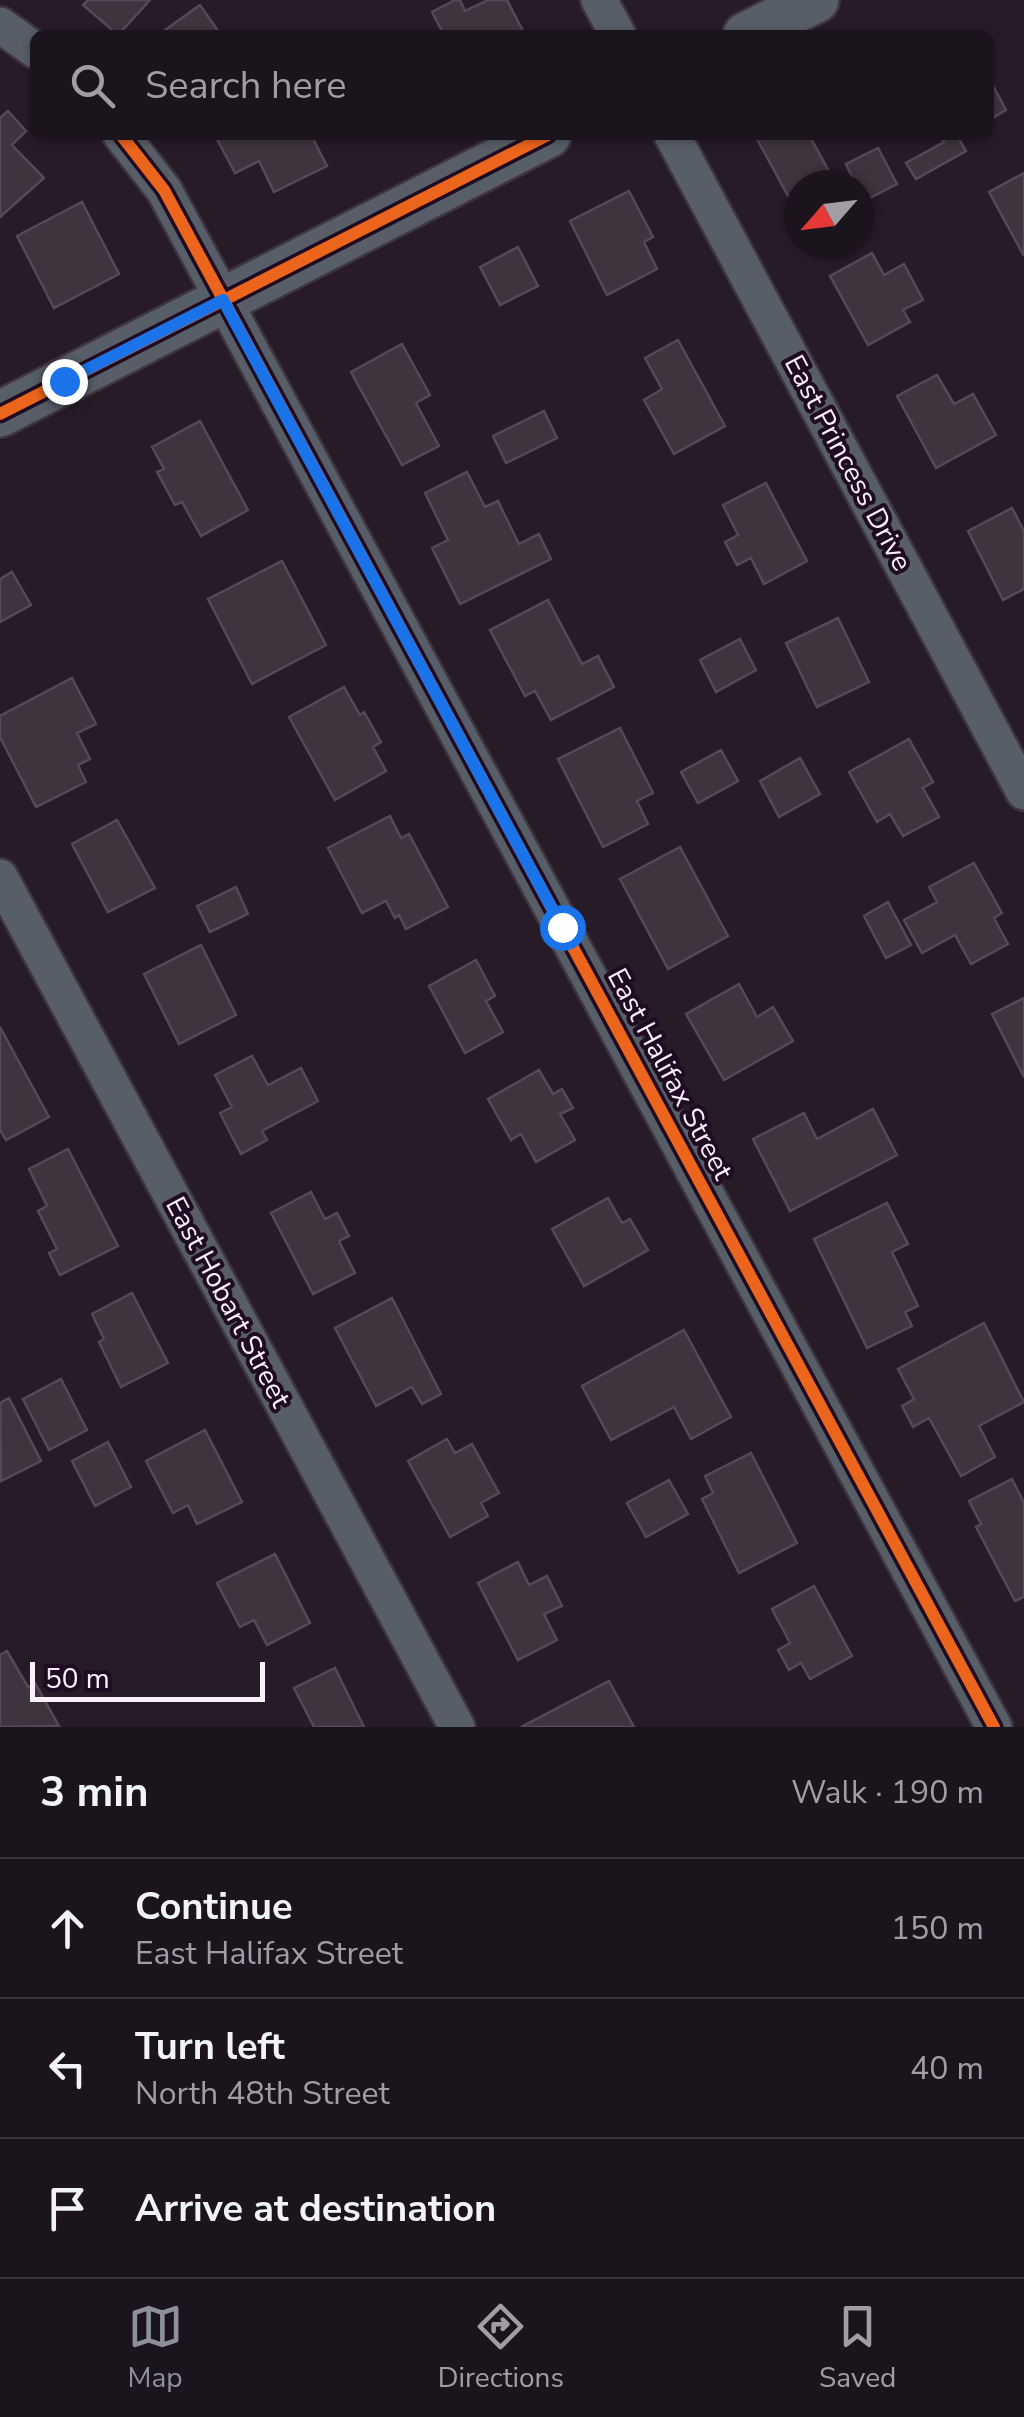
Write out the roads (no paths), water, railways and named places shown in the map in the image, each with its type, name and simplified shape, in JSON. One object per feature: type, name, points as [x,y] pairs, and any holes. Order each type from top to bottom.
[{"type":"street","points":[[599,0],[615,30]]},
{"type":"street","points":[[756,30],[816,0]]},
{"type":"street","points":[[0,25],[30,46]]},
{"type":"street","name":"East Halifax Street","points":[[125,140],[164,190],[994,1727]]},
{"type":"street","points":[[0,414],[538,140]]},
{"type":"street","name":"East Princess Drive","points":[[675,140],[1024,792]]},
{"type":"street","name":"East Hobart Street","points":[[0,877],[456,1727]]}]
